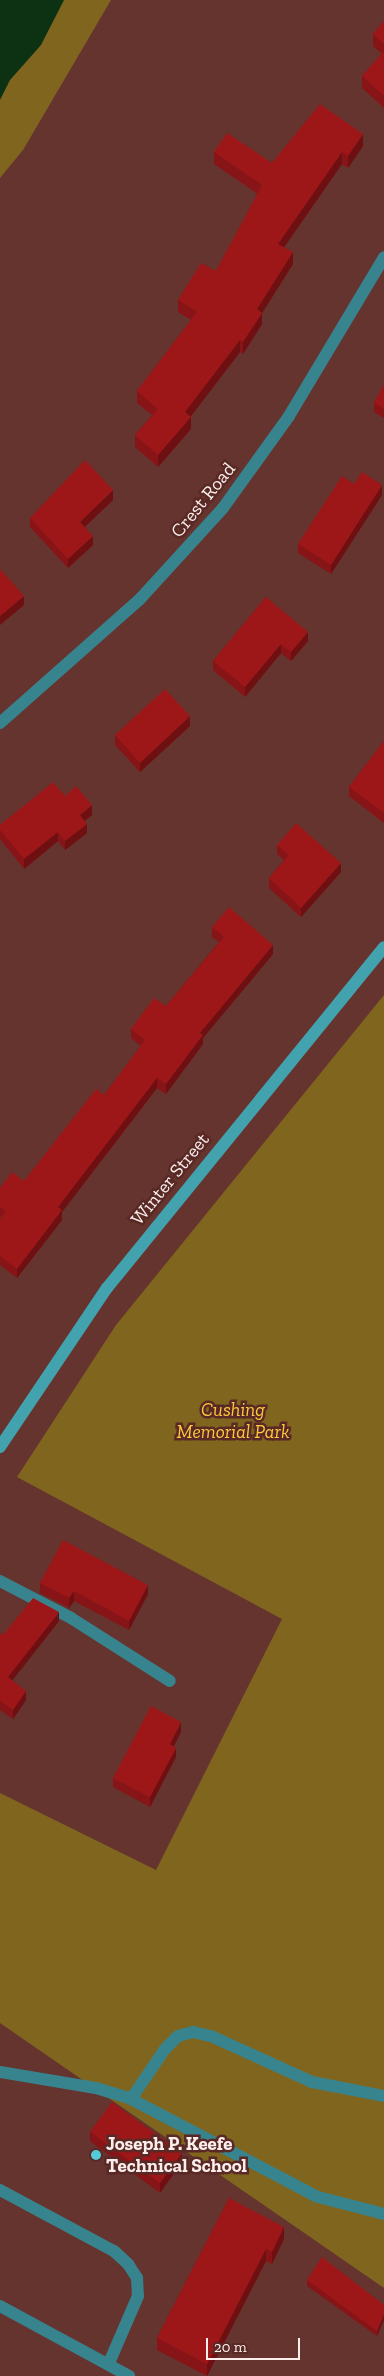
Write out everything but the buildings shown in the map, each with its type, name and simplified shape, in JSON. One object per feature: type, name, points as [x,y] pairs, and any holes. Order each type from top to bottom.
[{"type":"main road","name":"Winter Street","points":[[0,1447],[107,1288],[384,947]]},
{"type":"street","name":"Crest Road","points":[[0,723],[114,624],[223,508],[288,416],[384,257]]},
{"type":"street","points":[[0,1581],[71,1618],[170,1681]]},
{"type":"street","points":[[131,2100],[165,2049],[178,2036],[193,2032],[211,2036],[312,2082],[384,2096]]},
{"type":"street","points":[[0,2072],[96,2088],[131,2100],[318,2197],[384,2214]]},
{"type":"street","points":[[0,2190],[114,2251],[128,2264],[137,2278],[138,2296],[108,2363]]},
{"type":"street","points":[[0,2306],[129,2376]]},
{"type":"green space","points":[[0,0],[111,0],[23,150],[0,178]]},
{"type":"green space","name":"Cushing Memorial Park","points":[[384,995],[384,2288],[0,2023],[0,1793],[156,1870],[282,1619],[17,1477],[116,1325]]},
{"type":"shaded area","points":[[0,0],[64,0],[41,45],[10,80],[0,100]]},
{"type":"place","name":"Joseph P. Keefe Technical School","points":[[96,2155]]}]
